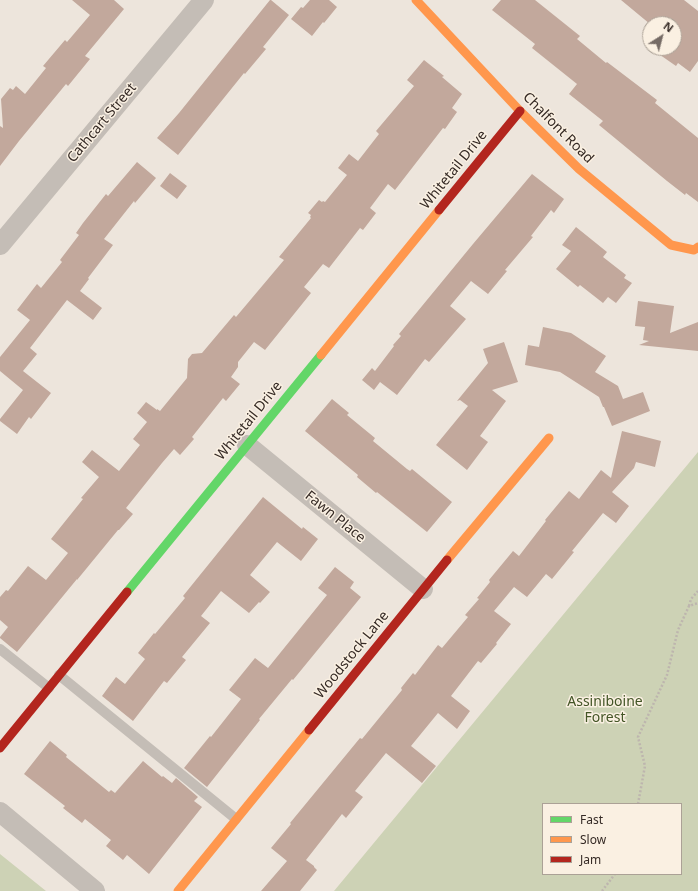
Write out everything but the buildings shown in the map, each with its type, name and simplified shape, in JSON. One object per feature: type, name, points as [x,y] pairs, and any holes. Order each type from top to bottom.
[{"type":"street","name":"Cathcart Street","points":[[0,245],[204,0]]},
{"type":"street","name":"Chalfont Road","points":[[416,0],[520,111],[579,169],[671,246],[694,250],[698,247]]},
{"type":"street","name":"Whitetail Drive","points":[[0,748],[520,111]]},
{"type":"street","name":"Woodstock Lane","points":[[178,891],[423,589],[549,438]]},
{"type":"street","name":"Fawn Place","points":[[247,445],[423,589]]},
{"type":"street","points":[[0,812],[95,891]]},
{"type":"lane","points":[[0,649],[49,688]]},
{"type":"lane","points":[[60,675],[236,819]]},
{"type":"path","points":[[638,803],[645,766],[638,737],[667,675],[678,630],[691,599],[698,590]]},
{"type":"path","points":[[689,606],[698,603]]},
{"type":"path","points":[[602,891],[614,875]]},
{"type":"green space","name":"Assiniboine Forest","points":[[698,452],[698,891],[334,891]]},
{"type":"green space","points":[[0,854],[46,891],[0,891]]},
{"type":"traffic: fast","points":[[127,592],[321,355]]},
{"type":"traffic: slow","points":[[416,0],[520,111],[579,169],[671,245],[694,250],[698,247]]},
{"type":"traffic: slow","points":[[321,355],[439,210]]},
{"type":"traffic: slow","points":[[447,560],[549,438]]},
{"type":"traffic: slow","points":[[178,891],[309,730]]},
{"type":"traffic: jam","points":[[439,210],[520,111]]},
{"type":"traffic: jam","points":[[309,730],[447,560]]},
{"type":"traffic: jam","points":[[0,748],[127,592]]}]
